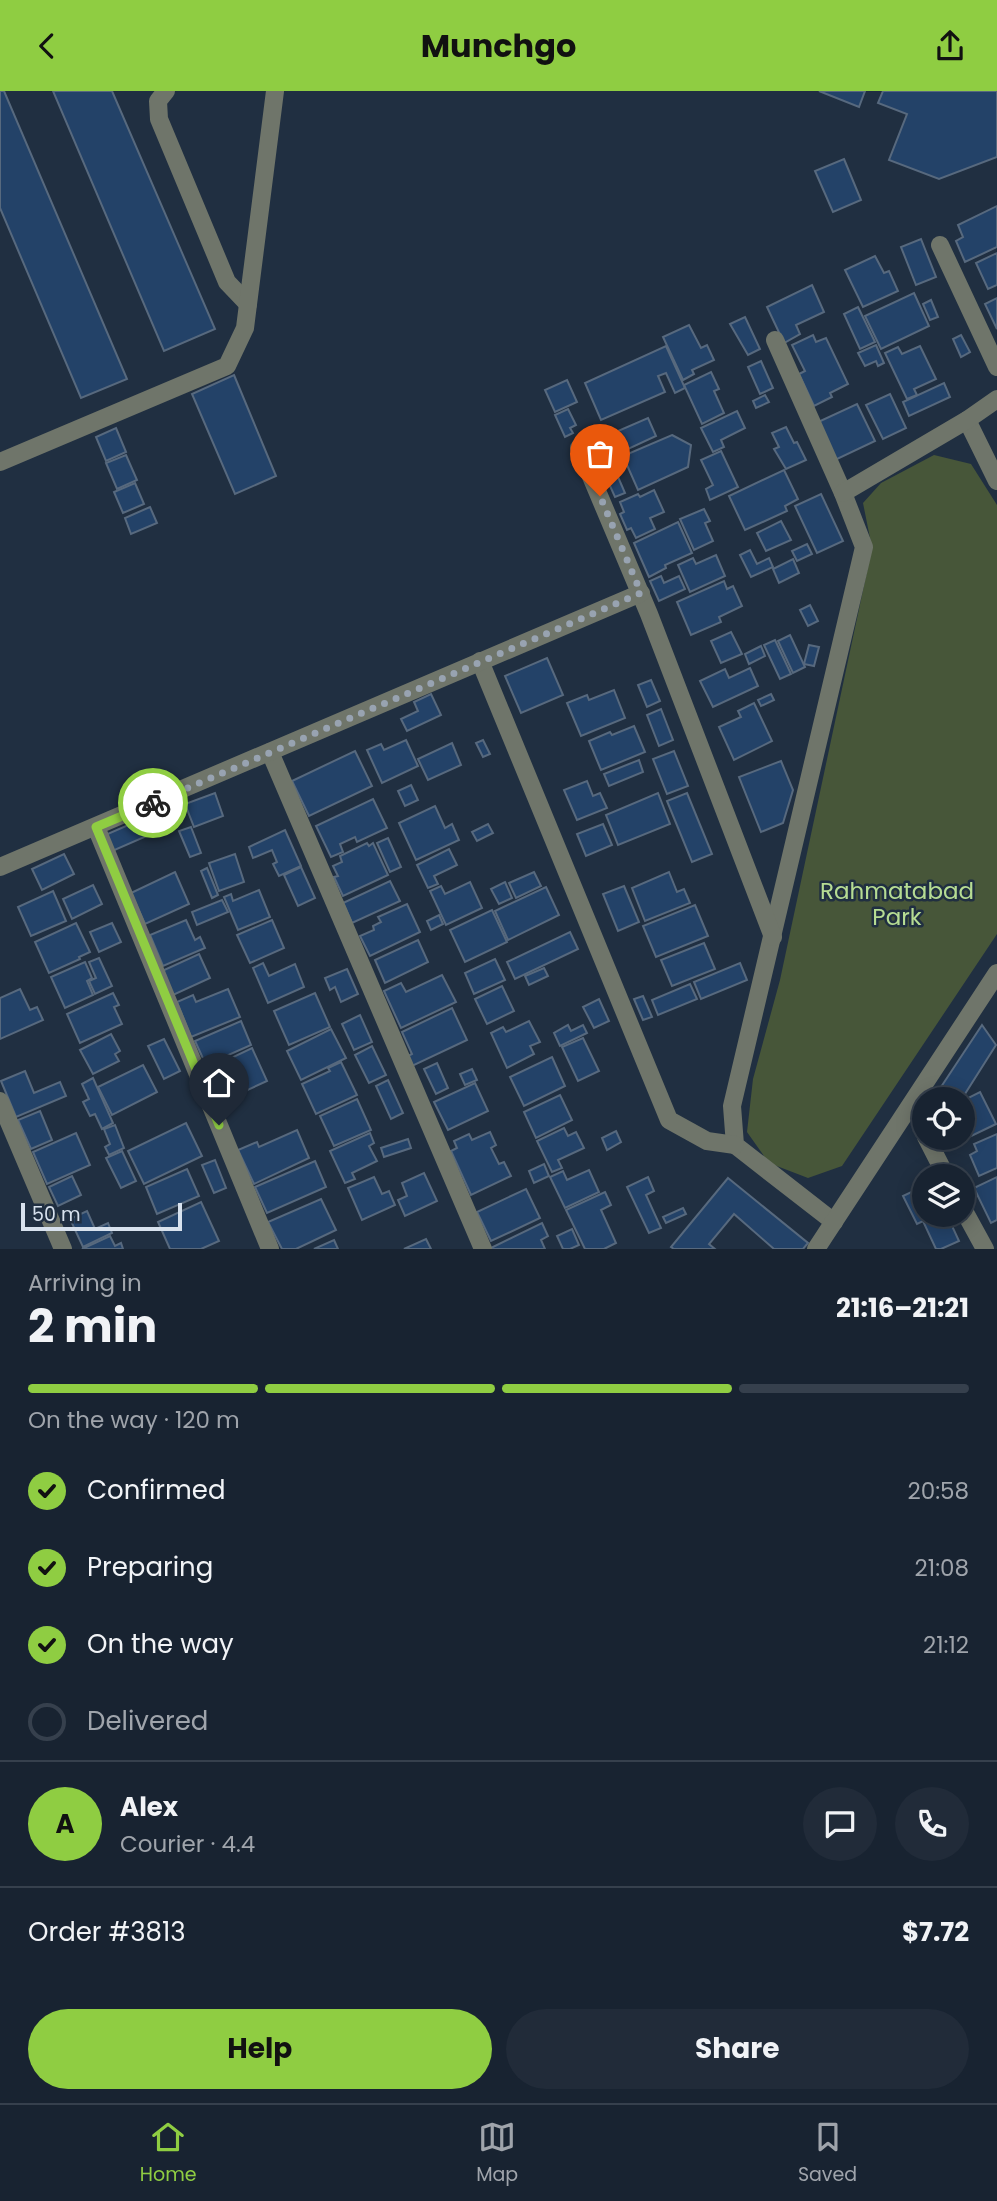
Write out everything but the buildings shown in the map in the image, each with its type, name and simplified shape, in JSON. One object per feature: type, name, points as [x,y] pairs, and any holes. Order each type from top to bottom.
[{"type":"street","points":[[166,91],[158,101],[159,120],[227,282],[248,303]]},
{"type":"street","points":[[0,462],[227,366],[245,328],[275,91]]},
{"type":"street","points":[[940,245],[997,367]]},
{"type":"street","points":[[735,1145],[732,1106],[864,547],[775,340]]},
{"type":"street","points":[[843,493],[967,420],[997,399]]},
{"type":"street","points":[[967,420],[997,481]]},
{"type":"street","points":[[579,447],[641,593],[773,937]]},
{"type":"street","points":[[0,867],[641,593]]},
{"type":"street","points":[[480,661],[669,1120],[707,1141],[735,1145],[834,1222]]},
{"type":"street","points":[[270,752],[483,1249]]},
{"type":"street","points":[[96,827],[270,1249]]},
{"type":"street","points":[[816,1249],[997,973]]},
{"type":"street","points":[[0,1101],[63,1249]]},
{"type":"street","points":[[910,1107],[912,1111]]},
{"type":"street","points":[[973,1227],[985,1249]]},
{"type":"green space","name":"Rahmatabad Park","points":[[934,455],[971,464],[997,505],[997,934],[842,1166],[808,1178],[769,1163],[747,1132],[753,1079],[780,980],[872,548],[863,503],[881,483]]},
{"type":"way so far","points":[[153,803],[641,593],[600,496]]},
{"type":"route","points":[[153,803],[96,827],[219,1125]]}]
